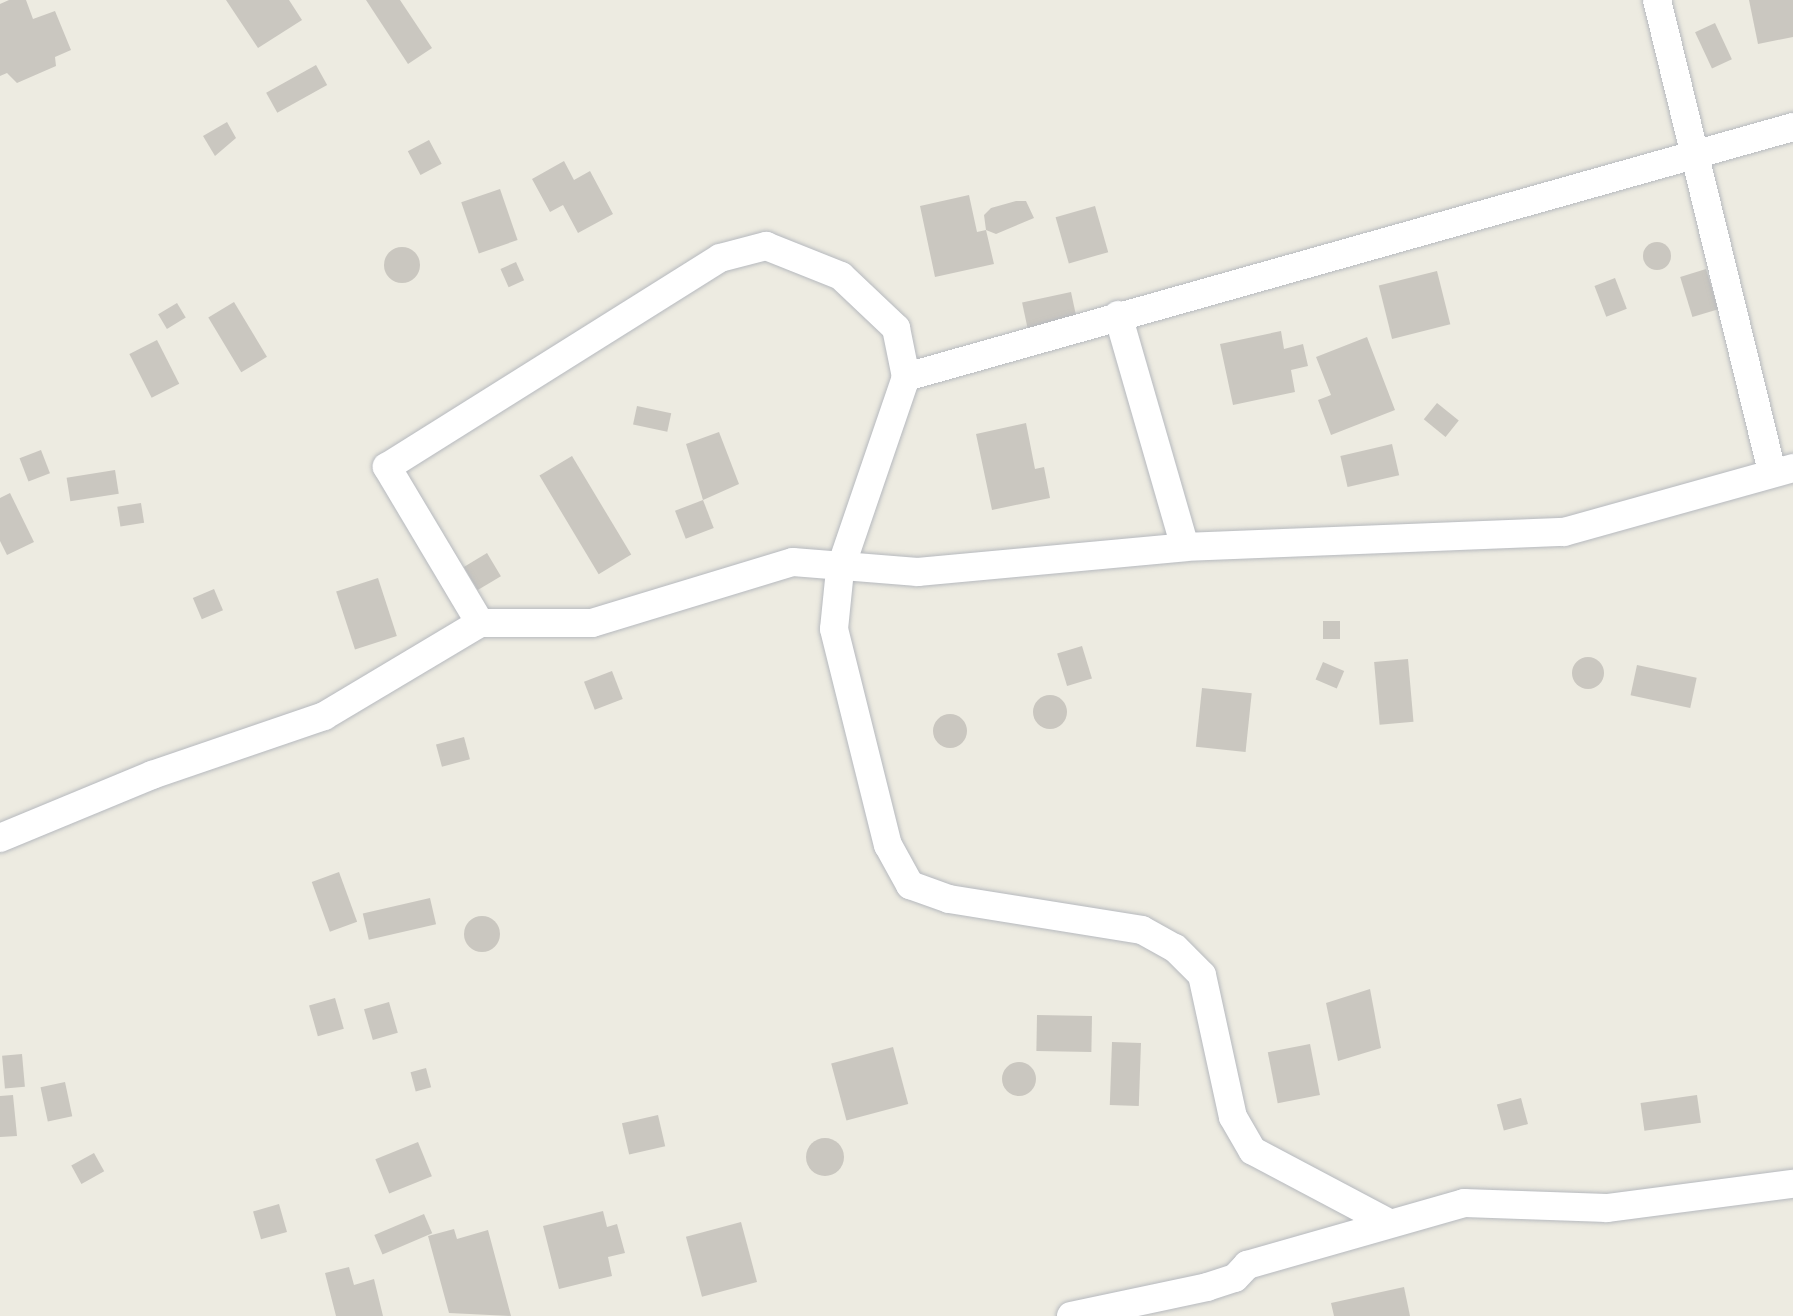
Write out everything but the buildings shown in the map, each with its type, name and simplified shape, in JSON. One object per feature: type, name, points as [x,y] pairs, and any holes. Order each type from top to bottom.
[{"type":"street","points":[[0,838],[152,775],[324,716],[480,623],[592,623],[759,568],[793,562],[840,570],[918,572],[1185,547],[1564,532],[1782,470],[1657,0]]},
{"type":"street","points":[[906,377],[1793,127]]},
{"type":"street","points":[[480,623],[387,467],[720,258],[766,246],[841,276],[896,328],[906,377],[840,570],[834,629],[888,845],[910,885],[949,899],[1142,930],[1175,948],[1202,975],[1233,1117],[1253,1151],[1389,1223]]},
{"type":"street","points":[[1118,315],[1185,547]]},
{"type":"street","points":[[1071,1316],[1207,1287],[1235,1278],[1247,1265],[1464,1203],[1607,1208],[1793,1184]]}]
